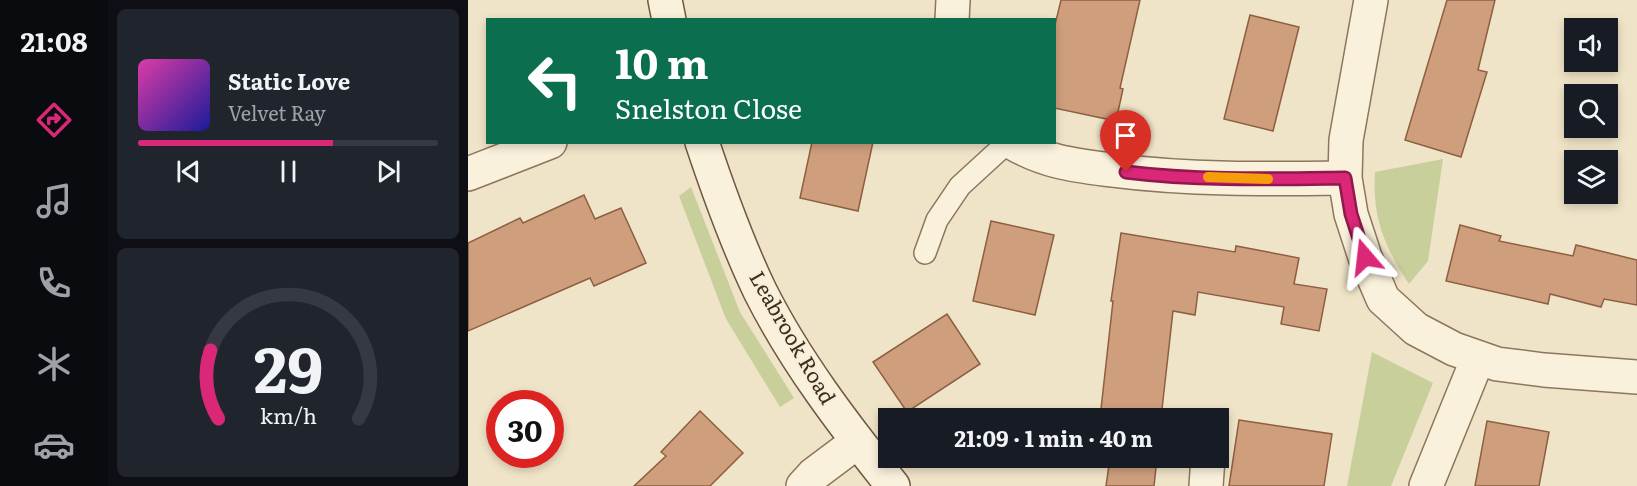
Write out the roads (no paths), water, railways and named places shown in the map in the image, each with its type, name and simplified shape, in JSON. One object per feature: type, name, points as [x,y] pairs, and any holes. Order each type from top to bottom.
[{"type":"street","points":[[665,0],[669,18]]},
{"type":"street","points":[[952,18],[953,0]]},
{"type":"street","points":[[1371,0],[1346,140],[1345,178],[1351,214],[1365,257],[1383,298],[1416,329],[1454,349],[1497,364],[1637,377]]},
{"type":"street","points":[[468,174],[545,144]]},
{"type":"street","name":"Leabrook Road","points":[[703,144],[721,199],[761,291],[805,369],[893,486]]},
{"type":"street","points":[[1013,144],[1032,155],[1062,163],[1147,174],[1266,179],[1345,178]]},
{"type":"street","points":[[1426,486],[1478,358]]},
{"type":"street","points":[[803,486],[813,475],[857,441]]},
{"type":"street","points":[[1206,486],[1207,468]]},
{"type":"lane","points":[[925,253],[937,220],[960,186],[1007,144]]}]
